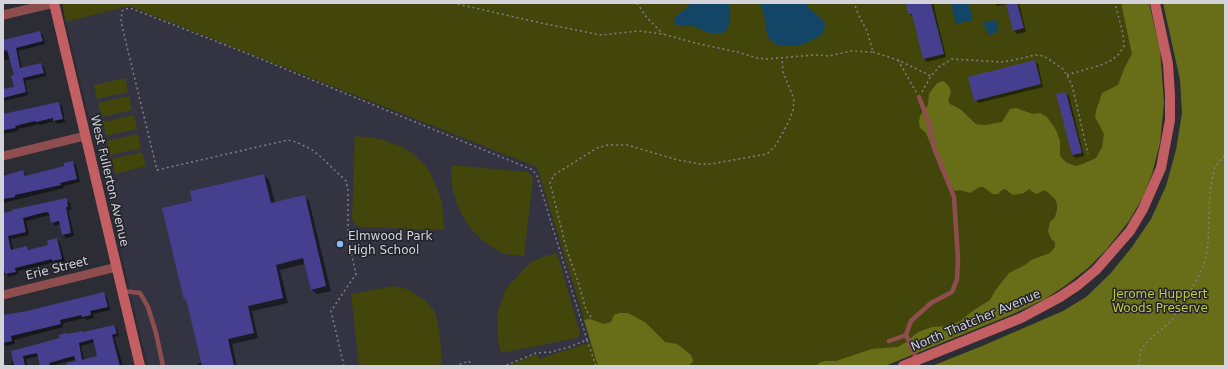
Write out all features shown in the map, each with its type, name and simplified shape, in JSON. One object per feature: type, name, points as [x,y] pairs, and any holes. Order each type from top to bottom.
[{"type":"street","points":[[3,15],[54,3]]},
{"type":"street","name":"West Fullerton Avenue","points":[[54,3],[140,366]]},
{"type":"street","name":"North Thatcher Avenue","points":[[903,366],[1021,318],[1055,300],[1078,285],[1096,270],[1130,231],[1143,209],[1161,168],[1170,120],[1168,64],[1155,3]]},
{"type":"street","points":[[3,156],[85,136]]},
{"type":"street","name":"Erie Street","points":[[3,295],[116,267]]},
{"type":"lane","points":[[917,360],[906,335],[911,321],[930,303],[952,292],[958,279],[954,197],[934,148],[928,120],[919,97]]},
{"type":"lane","points":[[122,291],[140,293],[148,307],[156,333],[163,366]]},
{"type":"lane","points":[[889,341],[906,335]]},
{"type":"path","points":[[453,3],[541,24],[601,35],[638,32],[662,34],[757,58],[782,58],[814,55],[829,56],[851,51],[873,52],[898,60],[931,76]]},
{"type":"path","points":[[637,3],[647,18],[662,34]]},
{"type":"path","points":[[854,3],[867,31],[873,52]]},
{"type":"path","points":[[1067,75],[1101,65],[1112,60],[1119,54],[1124,46],[1123,34],[1115,3]]},
{"type":"path","points":[[344,366],[331,311],[356,274],[348,240],[348,190],[346,181],[311,149],[288,140],[158,170],[121,22],[122,11],[125,9],[130,8],[246,53],[533,170],[537,176],[596,366]]},
{"type":"path","points":[[919,97],[938,67],[952,59],[1002,62],[1034,55],[1044,56],[1063,70],[1072,86],[1088,154]]},
{"type":"path","points":[[591,317],[586,310],[565,244],[550,183],[554,175],[596,148],[608,146],[628,145],[678,160],[700,164],[711,164],[767,154],[776,145],[793,111],[794,99],[783,72],[782,58]]},
{"type":"path","points":[[898,60],[919,97]]},
{"type":"path","points":[[1138,366],[1141,350],[1148,341],[1171,321],[1190,293],[1204,265],[1208,243],[1210,190],[1215,167],[1225,155]]},
{"type":"path","points":[[504,366],[536,353],[551,352],[587,340]]},
{"type":"path","points":[[454,366],[469,361],[472,366]]},
{"type":"shaded area","points":[[62,3],[1149,3],[1164,102],[1160,143],[1152,174],[1129,221],[1088,268],[1045,299],[1013,314],[885,366],[507,366],[536,354],[539,359],[591,342],[537,167],[129,6],[66,22]]},
{"type":"shaded area","name":"Elmwood Park High School","points":[[129,6],[537,167],[598,366],[148,366],[66,22]]},
{"type":"shaded area","points":[[125,78],[128,92],[97,99],[94,85]]},
{"type":"shaded area","points":[[129,96],[132,110],[102,117],[98,103]]},
{"type":"shaded area","points":[[134,115],[137,129],[106,136],[103,122]]},
{"type":"shaded area","points":[[138,134],[141,148],[110,155],[107,141]]},
{"type":"shaded area","points":[[355,136],[380,139],[401,146],[423,163],[431,174],[442,201],[444,230],[359,227],[352,220]]},
{"type":"shaded area","points":[[142,152],[146,166],[115,174],[112,159]]},
{"type":"shaded area","points":[[451,165],[528,172],[533,178],[524,256],[502,253],[483,241],[469,227],[459,209],[452,187]]},
{"type":"shaded area","points":[[557,253],[580,333],[577,338],[501,353],[498,339],[497,313],[506,289],[533,261]]},
{"type":"shaded area","points":[[394,286],[407,289],[426,301],[435,312],[440,334],[442,366],[359,366],[351,294]]},
{"type":"green space","points":[[1121,3],[1149,3],[1160,49],[1164,102],[1160,143],[1152,174],[1143,197],[1129,221],[1106,250],[1088,268],[1045,299],[1013,314],[885,366],[816,366],[825,361],[836,361],[872,349],[898,347],[918,332],[932,327],[948,326],[960,321],[990,300],[1009,273],[1025,265],[1031,260],[1050,253],[1055,247],[1055,242],[1051,239],[1048,231],[1050,222],[1055,217],[1057,210],[1055,199],[1045,190],[1036,194],[1029,189],[1024,193],[1013,195],[1005,189],[998,194],[993,194],[983,187],[979,187],[970,193],[960,190],[955,191],[945,180],[926,133],[920,128],[920,116],[928,105],[929,94],[937,83],[943,81],[948,85],[951,92],[948,101],[950,104],[960,109],[976,124],[985,125],[1002,122],[1010,109],[1016,108],[1033,114],[1040,113],[1047,117],[1056,130],[1060,141],[1060,156],[1067,163],[1076,166],[1096,158],[1102,147],[1104,134],[1095,117],[1102,93],[1118,85],[1132,54]]},
{"type":"green space","name":"Jerome Huppert Woods Preserve","points":[[1163,3],[1225,3],[1225,366],[932,366],[1063,311],[1086,297],[1110,274],[1132,247],[1151,219],[1166,186],[1176,150],[1182,113],[1180,80]]},
{"type":"green space","points":[[628,313],[646,323],[665,342],[677,344],[690,354],[693,362],[688,366],[598,366],[584,320],[590,319],[604,324],[611,322],[614,315]]},
{"type":"water","points":[[690,3],[730,3],[730,22],[726,31],[722,33],[710,33],[693,26],[676,25],[674,22],[676,16],[686,9]]},
{"type":"water","points":[[760,3],[806,3],[809,8],[824,21],[824,31],[821,35],[805,44],[790,46],[777,45],[768,37],[764,14]]},
{"type":"water","points":[[951,3],[974,3],[969,4],[973,20],[956,24]]},
{"type":"water","points":[[998,20],[998,32],[989,35],[983,23]]},
{"type":"building","points":[[906,3],[931,3],[944,54],[923,59],[912,14],[908,14]]},
{"type":"building","points":[[1006,3],[1017,3],[1024,28],[1013,31]]},
{"type":"building","points":[[40,31],[43,41],[16,48],[20,68],[41,63],[44,73],[23,78],[26,92],[3,98],[3,89],[14,87],[11,76],[14,75],[7,50],[3,51],[3,40]]},
{"type":"building","points":[[1035,60],[1041,84],[974,101],[968,77]]},
{"type":"building","points":[[1066,92],[1082,153],[1072,155],[1056,94]]},
{"type":"building","points":[[59,102],[63,119],[53,121],[53,118],[35,121],[15,126],[16,128],[4,130],[3,114]]},
{"type":"building","points":[[73,161],[77,179],[60,183],[61,185],[3,199],[3,176],[23,170],[25,176],[64,166],[64,163]]},
{"type":"building","points":[[264,174],[271,203],[305,195],[326,286],[311,290],[303,258],[276,265],[283,298],[248,306],[254,333],[228,339],[234,366],[202,366],[186,299],[184,300],[162,208],[192,201],[190,191]]},
{"type":"building","points":[[67,198],[68,207],[66,207],[71,233],[62,235],[59,221],[51,223],[49,213],[46,212],[23,218],[26,232],[8,236],[11,250],[27,246],[28,250],[48,245],[47,241],[57,238],[62,259],[52,261],[52,259],[15,268],[16,272],[5,274],[3,265],[3,213]]},
{"type":"building","points":[[104,292],[108,307],[90,311],[91,315],[82,317],[81,315],[60,320],[61,324],[11,336],[12,341],[3,343],[3,315],[27,311]]},
{"type":"building","points":[[114,325],[117,333],[112,335],[120,366],[67,366],[67,363],[76,361],[74,356],[49,363],[50,366],[40,366],[37,353],[23,356],[25,366],[14,366],[11,351],[60,338],[59,335],[66,333],[83,332]],"holes":[[[93,339],[97,356],[82,360],[79,343]]]},
{"type":"place","name":"Elmwood Park High School","points":[[340,244]]}]
